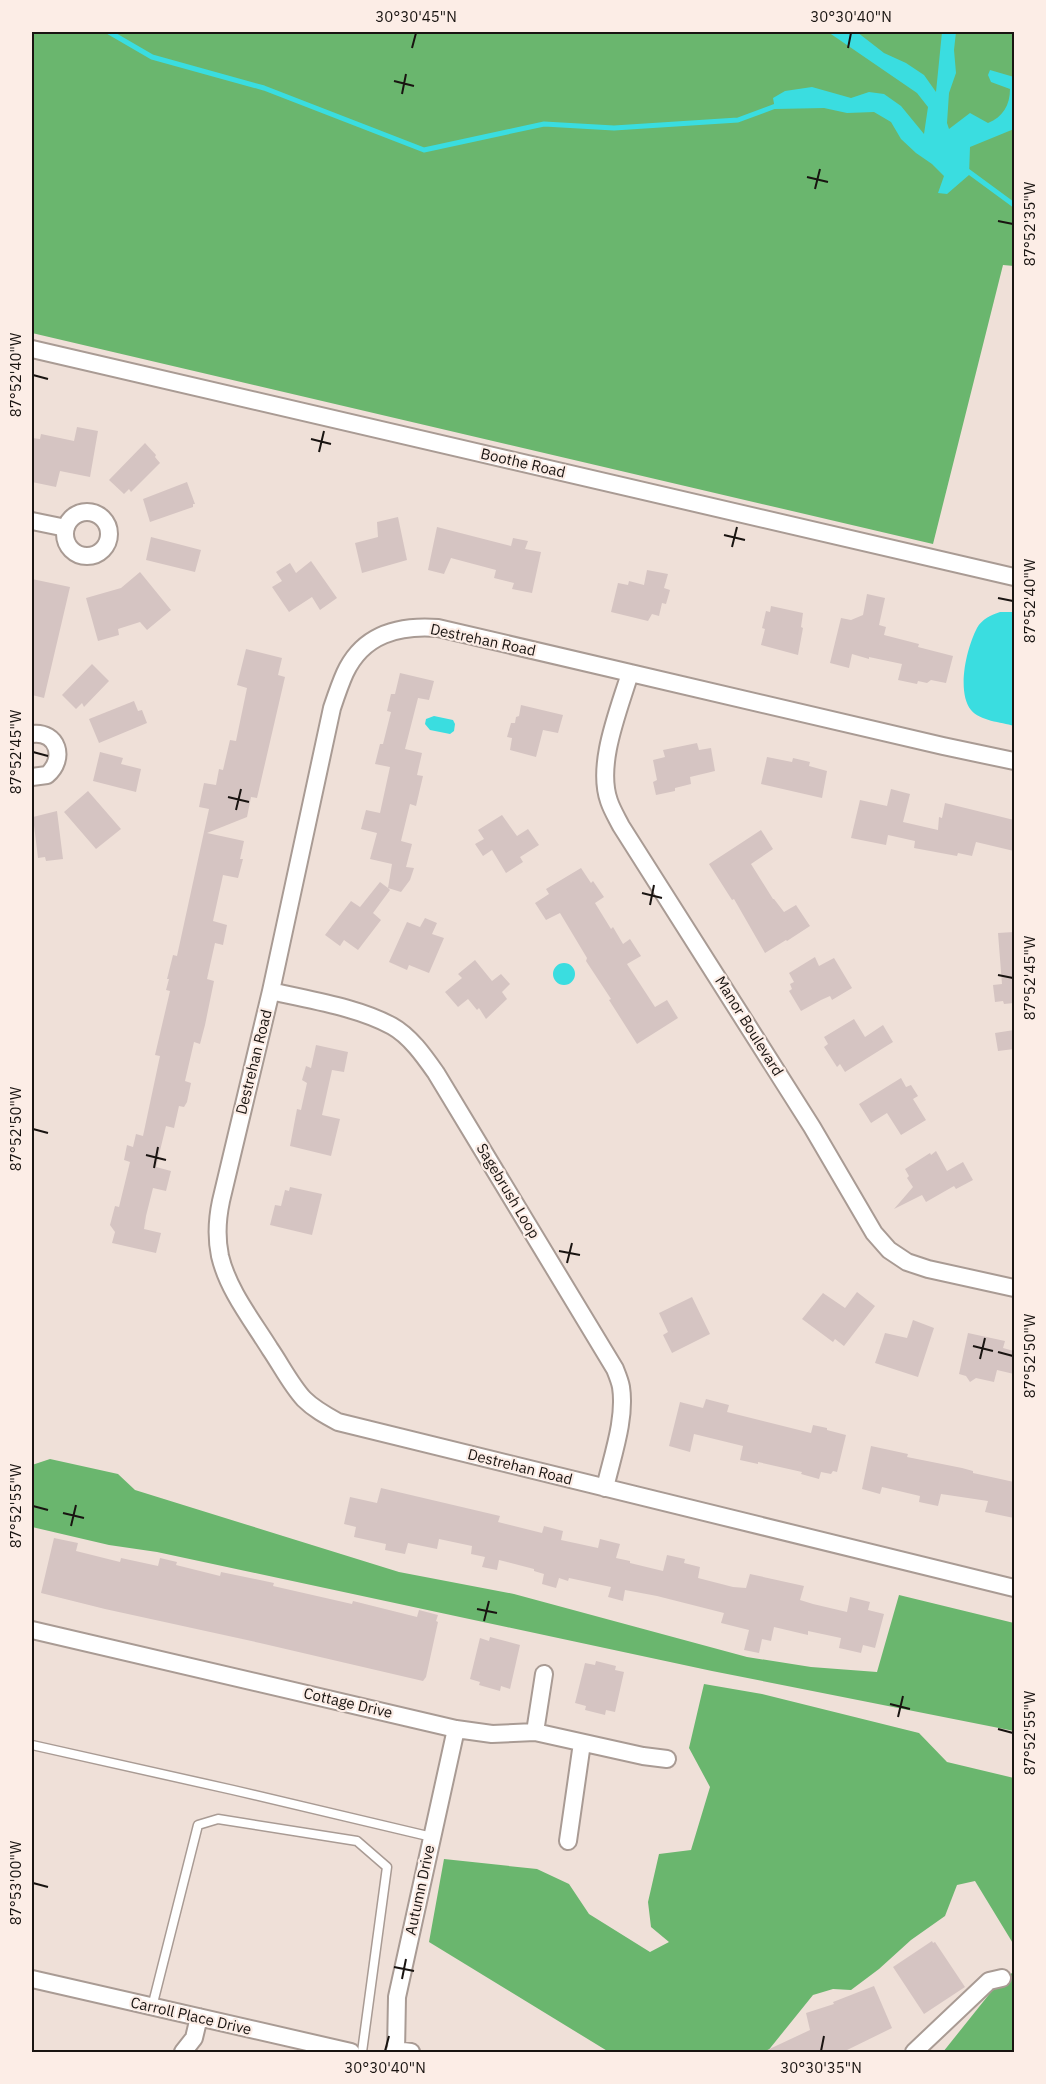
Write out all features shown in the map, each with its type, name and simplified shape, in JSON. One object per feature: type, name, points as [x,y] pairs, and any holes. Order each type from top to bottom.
[{"type":"street","name":"Boothe Road","points":[[32,350],[1014,577]]},
{"type":"street","points":[[32,521],[66,528]]},
{"type":"street","name":"Destrehan Road","points":[[1014,761],[438,628],[416,626],[394,630],[374,640],[358,654],[346,671],[332,708],[271,991],[217,1220],[220,1258],[236,1294],[302,1397],[319,1412],[338,1422],[1014,1588]]},
{"type":"street","name":"Manor Boulevard","points":[[630,673],[604,773],[608,801],[621,826],[812,1127],[874,1233],[889,1250],[907,1262],[928,1269],[1014,1288]]},
{"type":"street","points":[[32,734],[43,734],[50,737],[58,750],[58,757],[57,764],[47,775],[40,778],[32,777]]},
{"type":"street","name":"Sagebrush Loop","points":[[271,991],[351,1011],[393,1026],[410,1040],[436,1073],[615,1369],[621,1387],[621,1406],[605,1488]]},
{"type":"street","name":"Cottage Drive","points":[[32,1630],[456,1729],[492,1734],[535,1732],[667,1759]]},
{"type":"street","points":[[535,1732],[544,1674]]},
{"type":"street","name":"Autumn Drive","points":[[401,2052],[397,1997],[456,1729]]},
{"type":"street","points":[[568,1841],[582,1743]]},
{"type":"street","points":[[914,2052],[989,1981],[1002,1978]]},
{"type":"street","name":"Carroll Place Drive","points":[[32,1979],[351,2052]]},
{"type":"street","points":[[183,2052],[194,2038],[199,2018]]},
{"type":"lane","points":[[32,1745],[432,1838]]},
{"type":"lane","points":[[152,2007],[198,1825],[218,1819],[357,1842],[387,1868],[362,2052]]},
{"type":"green space","points":[[32,32],[1014,32],[1014,266],[1003,265],[933,544],[32,333]]},
{"type":"green space","points":[[50,1459],[118,1474],[135,1490],[399,1572],[514,1594],[747,1657],[811,1667],[877,1672],[899,1595],[1014,1623],[1014,1731],[712,1671],[32,1527],[32,1465]]},
{"type":"green space","points":[[704,1684],[762,1694],[919,1733],[947,1762],[1014,1778],[1014,1945],[975,1881],[957,1885],[945,1916],[911,1940],[851,1990],[833,1989],[813,1995],[767,2052],[609,2052],[429,1942],[444,1859],[537,1869],[569,1884],[589,1914],[650,1952],[669,1942],[651,1927],[648,1902],[659,1854],[691,1850],[710,1787],[689,1748]]},
{"type":"green space","points":[[1014,1945],[1014,2052],[943,2052],[991,1992],[1013,1972]]},
{"type":"water","points":[[828,32],[857,32],[884,53],[906,63],[924,75],[936,92],[942,32],[956,32],[954,50],[956,73],[949,93],[947,123],[949,129],[970,113],[988,123],[1005,110],[1010,89],[991,82],[988,75],[990,70],[1014,77],[1014,129],[970,147],[969,175],[947,194],[938,193],[944,176],[901,139],[891,122],[874,112],[847,113],[824,108],[775,109],[773,98],[785,91],[812,87],[851,98],[869,92],[884,94],[901,106],[924,134],[928,107],[917,93]]},
{"type":"water","points":[[1000,612],[1014,612],[1014,726],[985,719],[975,714],[964,692],[965,669],[973,636],[981,622]]},
{"type":"water","points":[[434,716],[453,720],[454,731],[450,734],[430,730],[425,724],[426,719]]},
{"type":"water","points":[[560,963],[568,963],[575,970],[575,978],[568,985],[560,985],[553,978],[553,970]]},
{"type":"building","points":[[77,427],[98,431],[90,477],[60,471],[56,487],[32,482],[32,438],[40,439],[41,434],[74,441]]},
{"type":"building","points":[[145,443],[160,463],[131,492],[129,489],[124,494],[109,480]]},
{"type":"building","points":[[187,482],[195,504],[193,507],[150,522],[143,499]]},
{"type":"building","points":[[398,517],[407,560],[362,573],[355,543],[378,537],[377,522]]},
{"type":"building","points":[[437,527],[511,546],[513,538],[528,541],[525,549],[541,552],[532,593],[512,589],[514,583],[494,578],[496,570],[451,558],[444,574],[428,570]]},
{"type":"building","points":[[151,537],[201,550],[195,572],[146,560]]},
{"type":"building","points":[[311,561],[337,598],[320,610],[312,597],[289,612],[272,587],[282,581],[276,572],[290,563],[296,573]]},
{"type":"building","points":[[647,570],[668,574],[664,588],[670,590],[666,604],[662,603],[659,616],[652,614],[648,621],[611,612],[618,583],[628,585],[629,581],[644,585]]},
{"type":"building","points":[[140,572],[171,610],[147,630],[140,622],[118,629],[119,635],[98,641],[86,598],[121,588]]},
{"type":"building","points":[[32,579],[70,587],[44,698],[32,695]]},
{"type":"building","points":[[867,594],[885,598],[879,625],[886,627],[884,635],[953,656],[946,683],[931,680],[927,683],[918,681],[917,684],[898,680],[902,664],[852,654],[849,668],[830,663],[841,618],[851,620],[863,615]]},
{"type":"building","points":[[771,606],[803,613],[798,655],[761,645],[766,611],[770,612]]},
{"type":"building","points":[[246,649],[282,658],[278,675],[285,677],[257,798],[251,797],[247,817],[207,833],[244,841],[240,859],[243,859],[238,878],[223,875],[213,921],[227,925],[223,945],[215,943],[207,979],[214,981],[205,1025],[200,1044],[194,1042],[185,1081],[191,1083],[187,1102],[184,1107],[179,1106],[174,1128],[166,1126],[156,1167],[171,1171],[166,1191],[153,1188],[146,1216],[144,1229],[161,1233],[156,1253],[112,1243],[115,1232],[110,1225],[115,1206],[119,1207],[130,1162],[124,1160],[127,1145],[133,1147],[136,1134],[143,1136],[160,1056],[155,1055],[170,991],[166,990],[169,979],[167,979],[173,955],[177,956],[209,809],[199,807],[201,797],[204,783],[216,785],[219,769],[223,770],[230,740],[236,741],[247,688],[237,685]]},
{"type":"building","points":[[92,664],[109,681],[84,707],[82,703],[76,709],[62,695]]},
{"type":"building","points":[[400,673],[434,681],[429,700],[418,698],[405,749],[422,753],[417,775],[423,776],[416,806],[410,804],[401,841],[412,844],[406,867],[414,868],[410,880],[401,892],[388,888],[392,864],[370,859],[377,833],[361,829],[366,810],[380,813],[390,767],[375,764],[391,712],[387,711],[391,694],[395,694]]},
{"type":"building","points":[[134,701],[138,711],[142,710],[147,723],[99,743],[89,719]]},
{"type":"building","points":[[521,705],[563,715],[558,733],[543,730],[536,757],[510,750],[512,738],[507,737],[511,723],[515,723],[516,717],[519,716]]},
{"type":"building","points":[[697,743],[699,750],[711,748],[715,771],[690,777],[691,784],[675,788],[675,791],[656,795],[653,782],[657,780],[653,760],[665,757],[663,750]]},
{"type":"building","points":[[100,752],[123,758],[121,764],[141,769],[136,792],[93,781]]},
{"type":"building","points":[[767,757],[792,762],[793,758],[810,762],[809,766],[827,771],[822,798],[761,784]]},
{"type":"building","points":[[891,789],[910,794],[903,822],[938,830],[939,817],[942,818],[945,803],[1014,820],[1014,851],[976,842],[972,856],[958,853],[957,856],[914,848],[915,841],[888,835],[886,845],[851,838],[860,800],[887,806]]},
{"type":"building","points":[[88,791],[121,829],[96,849],[64,812]]},
{"type":"building","points":[[57,811],[63,859],[46,861],[45,857],[38,858],[33,817]]},
{"type":"building","points":[[502,815],[517,836],[528,829],[539,845],[520,857],[523,862],[506,873],[492,850],[483,856],[475,844],[484,839],[478,830]]},
{"type":"building","points":[[761,830],[773,849],[751,864],[784,912],[796,905],[810,926],[765,953],[734,899],[732,900],[709,864]]},
{"type":"building","points":[[581,868],[604,897],[595,903],[611,929],[613,927],[623,944],[630,939],[641,956],[627,964],[655,1007],[667,1000],[678,1018],[637,1044],[586,961],[587,958],[560,913],[546,920],[535,903],[549,894],[546,889]]},
{"type":"building","points":[[380,882],[390,890],[373,913],[381,920],[358,950],[344,940],[340,946],[325,935],[351,901],[360,907]]},
{"type":"building","points":[[425,918],[437,923],[432,934],[444,938],[429,973],[409,965],[407,970],[389,962],[407,922],[420,927]]},
{"type":"building","points":[[1014,932],[1014,1003],[1004,1004],[1003,1001],[995,1002],[993,985],[1002,984],[998,933]]},
{"type":"building","points":[[815,957],[819,966],[834,958],[852,988],[832,1000],[830,996],[801,1011],[789,991],[792,989],[790,984],[794,982],[789,973]]},
{"type":"building","points":[[475,960],[492,981],[501,974],[510,984],[502,992],[507,999],[486,1019],[479,1008],[477,1010],[468,999],[458,1007],[445,992],[462,978],[458,974]]},
{"type":"building","points":[[854,1019],[865,1037],[883,1025],[893,1042],[845,1072],[840,1064],[837,1067],[824,1047],[828,1044],[824,1037]]},
{"type":"building","points":[[1014,1030],[1014,1049],[998,1051],[995,1033]]},
{"type":"building","points":[[316,1045],[348,1052],[344,1072],[332,1070],[322,1115],[340,1119],[331,1156],[290,1146],[297,1109],[301,1110],[307,1083],[302,1080],[306,1066],[311,1068]]},
{"type":"building","points":[[901,1078],[906,1087],[911,1085],[918,1096],[913,1099],[926,1120],[901,1135],[887,1113],[871,1123],[859,1104]]},
{"type":"building","points":[[936,1151],[947,1171],[963,1162],[973,1180],[956,1189],[954,1186],[926,1202],[922,1195],[894,1209],[913,1187],[907,1178],[909,1176],[905,1169]]},
{"type":"building","points":[[290,1187],[322,1194],[312,1235],[270,1225],[275,1205],[281,1206],[285,1190],[289,1191]]},
{"type":"building","points":[[857,1292],[875,1306],[844,1346],[835,1339],[833,1342],[802,1319],[823,1293],[845,1308]]},
{"type":"building","points":[[692,1297],[710,1334],[672,1353],[663,1335],[668,1332],[659,1313]]},
{"type":"building","points":[[913,1320],[934,1328],[918,1377],[875,1363],[885,1333],[907,1338]]},
{"type":"building","points":[[968,1333],[1005,1341],[1003,1348],[1014,1351],[1014,1374],[997,1370],[994,1382],[976,1378],[970,1382],[966,1376],[959,1374]]},
{"type":"building","points":[[706,1399],[729,1405],[727,1412],[811,1433],[813,1425],[846,1435],[837,1472],[833,1471],[831,1474],[821,1472],[819,1479],[801,1474],[802,1472],[740,1460],[743,1446],[694,1434],[690,1452],[669,1446],[680,1402],[703,1408]]},
{"type":"building","points":[[871,1446],[908,1454],[907,1457],[962,1468],[973,1471],[973,1473],[1014,1482],[1014,1518],[985,1512],[988,1501],[941,1494],[938,1506],[919,1502],[920,1496],[882,1487],[880,1494],[862,1489]]},
{"type":"building","points":[[381,1488],[500,1516],[498,1522],[542,1533],[544,1526],[563,1531],[561,1540],[598,1548],[600,1539],[620,1544],[616,1558],[663,1571],[667,1555],[685,1559],[684,1563],[700,1567],[698,1578],[733,1587],[746,1588],[750,1574],[804,1586],[800,1600],[847,1612],[850,1597],[870,1602],[868,1610],[884,1614],[875,1648],[863,1645],[861,1653],[839,1648],[841,1638],[808,1631],[808,1635],[774,1627],[771,1641],[762,1639],[759,1653],[744,1650],[749,1630],[721,1623],[724,1613],[625,1590],[623,1601],[608,1597],[611,1587],[569,1578],[568,1581],[559,1578],[556,1588],[542,1584],[544,1574],[534,1569],[499,1560],[497,1570],[482,1567],[485,1557],[471,1554],[472,1546],[439,1539],[437,1549],[408,1543],[405,1554],[385,1550],[386,1544],[354,1537],[356,1527],[344,1524],[350,1497],[377,1503]]},
{"type":"building","points":[[54,1538],[78,1543],[76,1551],[120,1562],[121,1558],[158,1566],[160,1558],[177,1562],[176,1565],[220,1576],[221,1572],[274,1583],[273,1586],[352,1604],[353,1601],[417,1617],[419,1610],[438,1615],[426,1677],[423,1681],[41,1593]]},
{"type":"building","points":[[490,1637],[520,1645],[510,1689],[501,1686],[500,1691],[479,1685],[480,1682],[470,1679],[480,1638],[489,1641]]},
{"type":"building","points":[[596,1661],[616,1666],[615,1670],[624,1672],[615,1712],[606,1710],[605,1715],[585,1710],[586,1706],[575,1703],[585,1663],[595,1665]]},
{"type":"building","points":[[932,1941],[935,1942],[965,1987],[924,2014],[893,1967]]},
{"type":"building","points":[[874,1986],[892,2028],[843,2052],[763,2052],[810,2030],[806,2013],[834,2004],[833,2002]]},
{"type":"waterway","points":[[109,32],[152,57],[264,88],[424,150],[544,124],[614,128],[738,120],[781,104]]},
{"type":"waterway","points":[[965,169],[1014,205]]}]
